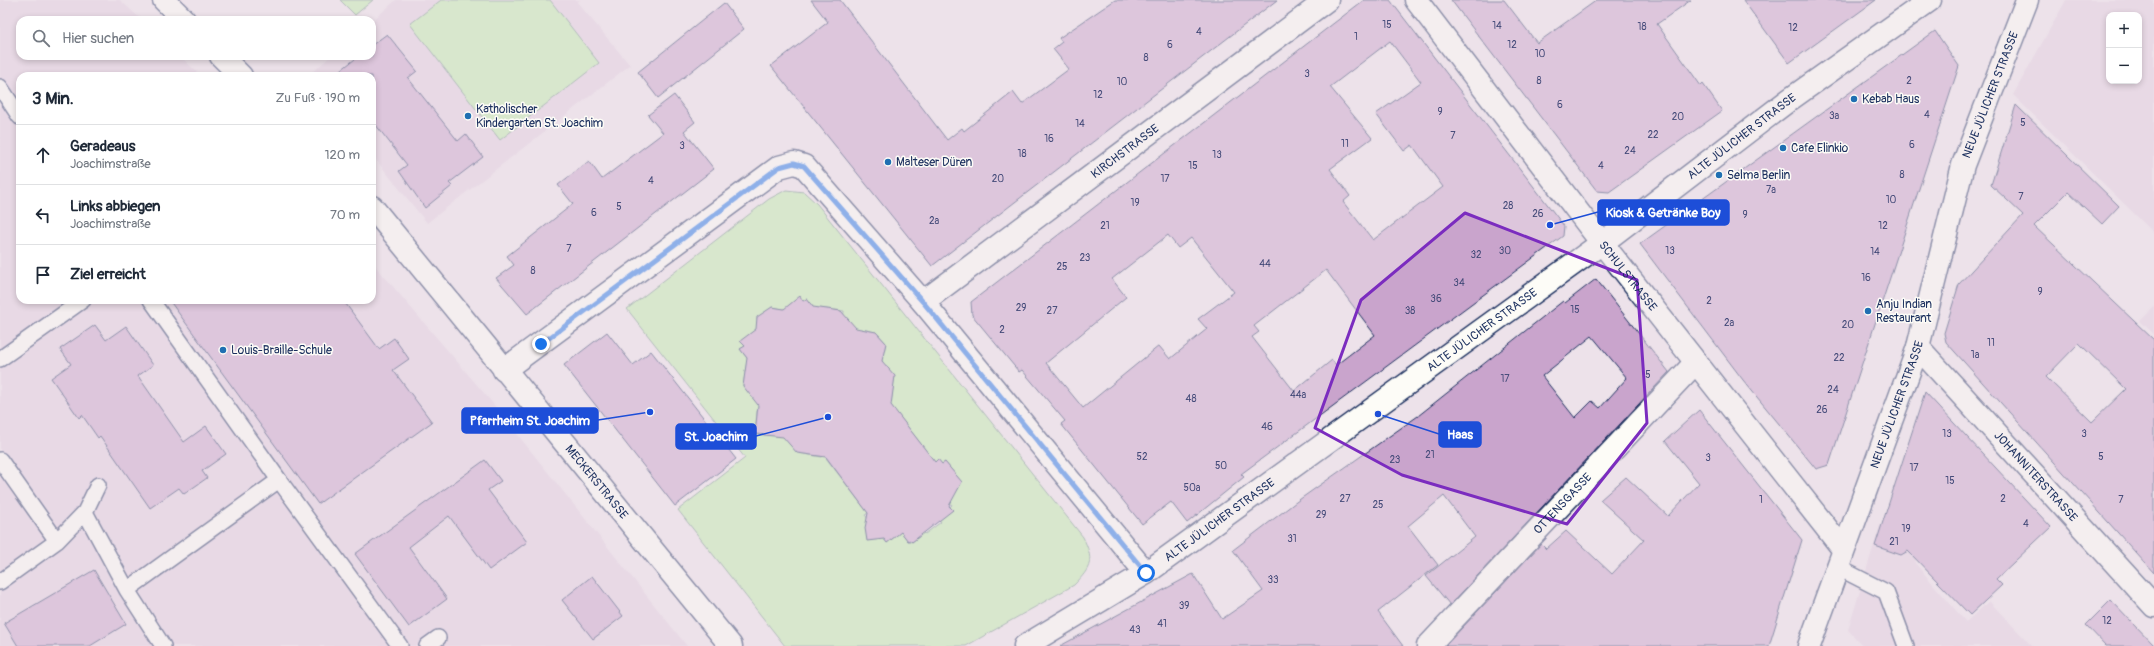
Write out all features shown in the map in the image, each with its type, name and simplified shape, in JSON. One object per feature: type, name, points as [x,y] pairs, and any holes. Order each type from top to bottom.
[{"type":"street","points":[[164,0],[180,16]]},
{"type":"street","name":"KIRCHSTRASSE","points":[[923,302],[1327,0]]},
{"type":"street","name":"SCHULSTRASSE","points":[[1416,0],[1602,243],[1696,362],[1840,558]]},
{"type":"street","name":"ALTE JÜLICHER STRASSE","points":[[1025,646],[1146,573],[1602,243],[1789,100],[1930,0]]},
{"type":"street","name":"NEUE JÜLICHER STRASSE","points":[[1809,646],[1918,347],[1963,164],[2026,0]]},
{"type":"street","points":[[225,60],[237,72]]},
{"type":"street","points":[[504,370],[779,167],[794,163],[804,166],[923,302],[1146,573]]},
{"type":"street","name":"MECKERSTRASSE","points":[[376,212],[731,646]]},
{"type":"street","name":"JOHANNITERSTRASSE","points":[[1918,347],[2154,606]]},
{"type":"street","name":"OTTENSGASSE","points":[[1428,646],[1696,362]]},
{"type":"lane","points":[[0,87],[16,111]]},
{"type":"lane","points":[[0,359],[77,304]]},
{"type":"lane","points":[[154,304],[279,480],[400,646]]},
{"type":"lane","points":[[0,460],[58,541]]},
{"type":"lane","points":[[127,590],[279,480]]},
{"type":"lane","points":[[0,582],[58,541],[85,512],[98,485]]},
{"type":"lane","points":[[85,512],[127,590],[163,646]]},
{"type":"lane","points":[[1840,558],[1886,592],[1906,646]]},
{"type":"highlighted area","points":[[1465,213],[1637,280],[1647,423],[1567,524],[1402,475],[1315,428],[1361,300]]},
{"type":"shaded area","name":"Louis-Braille-Schule","points":[[0,0],[120,0],[138,16],[16,16],[16,60],[184,60],[197,72],[16,72],[16,304],[376,304],[376,267],[490,400],[687,646],[0,646]]},
{"type":"shaded area","name":"Katholischer Kindergarten St. Joachim","points":[[396,0],[580,0],[577,2],[630,65],[427,223],[376,160],[376,72],[313,72],[326,60],[376,60],[376,18]]},
{"type":"shaded area","points":[[2066,0],[2154,0],[2154,233],[2013,95]]},
{"type":"shaded area","points":[[2154,307],[2154,334],[2140,321]]},
{"type":"shaded area","points":[[1880,525],[1921,539],[1915,563],[1966,622],[1989,601],[2032,646],[1863,646],[1848,630]]},
{"type":"green space","points":[[340,0],[373,0],[355,15]]},
{"type":"green space","points":[[441,0],[550,0],[599,63],[500,140],[410,24]]},
{"type":"green space","points":[[786,190],[804,192],[817,204],[1083,537],[1087,545],[1090,558],[1088,568],[1074,585],[966,646],[785,646],[678,510],[745,458],[627,309],[769,199]],"holes":[[[800,297],[803,301],[807,299],[816,311],[817,308],[844,311],[843,321],[860,333],[864,330],[876,332],[886,343],[883,355],[880,358],[883,362],[880,365],[894,380],[891,403],[889,403],[935,462],[938,460],[942,464],[945,462],[959,479],[946,498],[952,505],[950,507],[953,510],[937,517],[941,522],[925,534],[921,529],[919,537],[912,542],[908,541],[901,532],[887,543],[865,515],[868,513],[823,454],[822,457],[799,453],[780,433],[764,435],[756,424],[757,411],[760,408],[757,404],[760,401],[753,387],[743,386],[747,361],[749,361],[740,349],[745,346],[741,341],[756,332],[772,307],[788,310],[788,306]]]},
{"type":"building","points":[[811,0],[840,0],[947,140],[962,128],[964,131],[1013,92],[1022,104],[1069,69],[1053,49],[1062,42],[1059,38],[1115,0],[1277,0],[932,266],[771,66],[828,22]]},
{"type":"building","points":[[1364,0],[1390,0],[1564,226],[1563,236],[1241,474],[1244,477],[1187,523],[1171,502],[1142,524],[1061,424],[1065,421],[1022,370],[1019,372],[972,315],[971,302]],"holes":[[[1390,41],[1421,82],[1376,114],[1404,151],[1412,145],[1443,187],[1373,240],[1343,202],[1350,196],[1330,169],[1372,138],[1330,87]],[[1168,235],[1178,248],[1191,238],[1234,292],[1198,319],[1207,329],[1170,359],[1159,346],[1083,408],[1046,363],[1126,297],[1112,279]],[[1326,270],[1375,335],[1336,365],[1332,360],[1294,391],[1252,337],[1259,332],[1254,326]]]},
{"type":"building","points":[[1451,0],[1504,0],[1537,43],[1597,0],[1691,0],[1657,24],[1701,86],[1703,84],[1722,111],[1609,192],[1597,191]]},
{"type":"building","points":[[1743,0],[1876,0],[1789,63]]},
{"type":"building","points":[[724,3],[744,29],[658,98],[638,72]]},
{"type":"building","points":[[1935,31],[1959,66],[1829,465],[1816,469],[1743,380],[1640,244]]},
{"type":"building","points":[[387,34],[417,71],[408,78],[458,141],[466,134],[483,157],[449,183],[452,186],[425,208],[399,171],[407,165],[376,125],[376,72],[338,72],[354,60],[376,60],[376,42]]},
{"type":"building","points":[[674,95],[695,122],[684,131],[714,169],[527,314],[496,278],[514,265],[507,256],[573,204],[558,185],[589,161],[602,179],[663,133],[648,115]]},
{"type":"building","points":[[2016,105],[2119,206],[2102,224],[2068,192],[2034,226],[2154,340],[2154,573],[1946,342],[1944,333],[1959,284],[2023,215],[1991,185]],"holes":[[[2079,343],[2126,389],[2092,422],[2046,377]]]},
{"type":"building","points":[[1596,279],[1669,372],[1450,605],[1426,576],[1475,537],[1444,496],[1408,526],[1438,565],[1378,612],[1403,646],[1060,646],[1193,574],[1222,619],[1263,591],[1233,550],[1296,502],[1418,416],[1563,301],[1565,303]],"holes":[[[1592,336],[1627,378],[1600,408],[1592,401],[1575,418],[1542,376]]]},
{"type":"building","points":[[800,296],[803,301],[807,299],[813,307],[841,311],[856,328],[876,332],[886,343],[882,361],[895,376],[891,405],[935,462],[938,459],[942,464],[945,462],[962,482],[949,506],[953,510],[912,542],[910,540],[908,541],[901,532],[887,543],[884,539],[867,541],[865,528],[868,513],[826,457],[797,453],[783,437],[755,434],[758,405],[743,386],[747,358],[740,349],[745,346],[740,341],[756,329],[757,317],[772,307],[784,309]]},
{"type":"building","points":[[172,304],[346,304],[379,349],[394,338],[409,359],[393,370],[432,422],[318,504]]},
{"type":"building","points":[[95,325],[106,340],[126,326],[153,365],[138,376],[184,442],[206,426],[226,454],[202,471],[207,478],[184,494],[179,488],[150,508],[100,436],[98,438],[82,415],[79,418],[51,378],[71,364],[60,349]]},
{"type":"building","points":[[607,332],[633,365],[651,351],[736,459],[675,506],[564,365]]},
{"type":"building","points":[[1925,392],[2051,527],[1996,579],[2002,585],[1970,615],[1908,551],[1901,555],[1875,546]]},
{"type":"building","points":[[1699,410],[1802,540],[1769,646],[1445,646],[1541,544],[1546,549],[1566,531],[1612,574],[1644,540],[1600,500],[1626,477],[1668,516],[1699,483],[1665,441]]},
{"type":"building","points":[[485,460],[501,481],[488,490],[527,542],[489,570],[449,516],[409,547],[447,599],[409,627],[355,554]]},
{"type":"building","points":[[94,570],[126,624],[90,646],[18,646],[4,623]]},
{"type":"building","points":[[592,576],[623,616],[593,639],[562,600]]},
{"type":"building","points":[[2111,600],[2154,646],[2106,646],[2086,625]]},
{"type":"place","name":"Kebab Haus","points":[[1854,99]]},
{"type":"place","name":"Katholischer Kindergarten St. Joachim","points":[[468,116]]},
{"type":"place","name":"Cafe Elinkio","points":[[1783,148]]},
{"type":"place","name":"Malteser Düren","points":[[888,162]]},
{"type":"place","name":"Selma Berlin","points":[[1719,175]]},
{"type":"place","name":"Kiosk & Getränke Boy","points":[[1550,225]]},
{"type":"place","name":"Anju Indian Restaurant","points":[[1868,311]]},
{"type":"place","name":"Louis-Braille-Schule","points":[[223,350]]},
{"type":"place","name":"Pfarrheim St. Joachim","points":[[650,412]]},
{"type":"place","name":"Haas","points":[[1378,414]]},
{"type":"place","name":"St. Joachim","points":[[828,417]]},
{"type":"route","points":[[541,344],[779,167],[794,163],[804,166],[923,302],[1146,573]]}]
